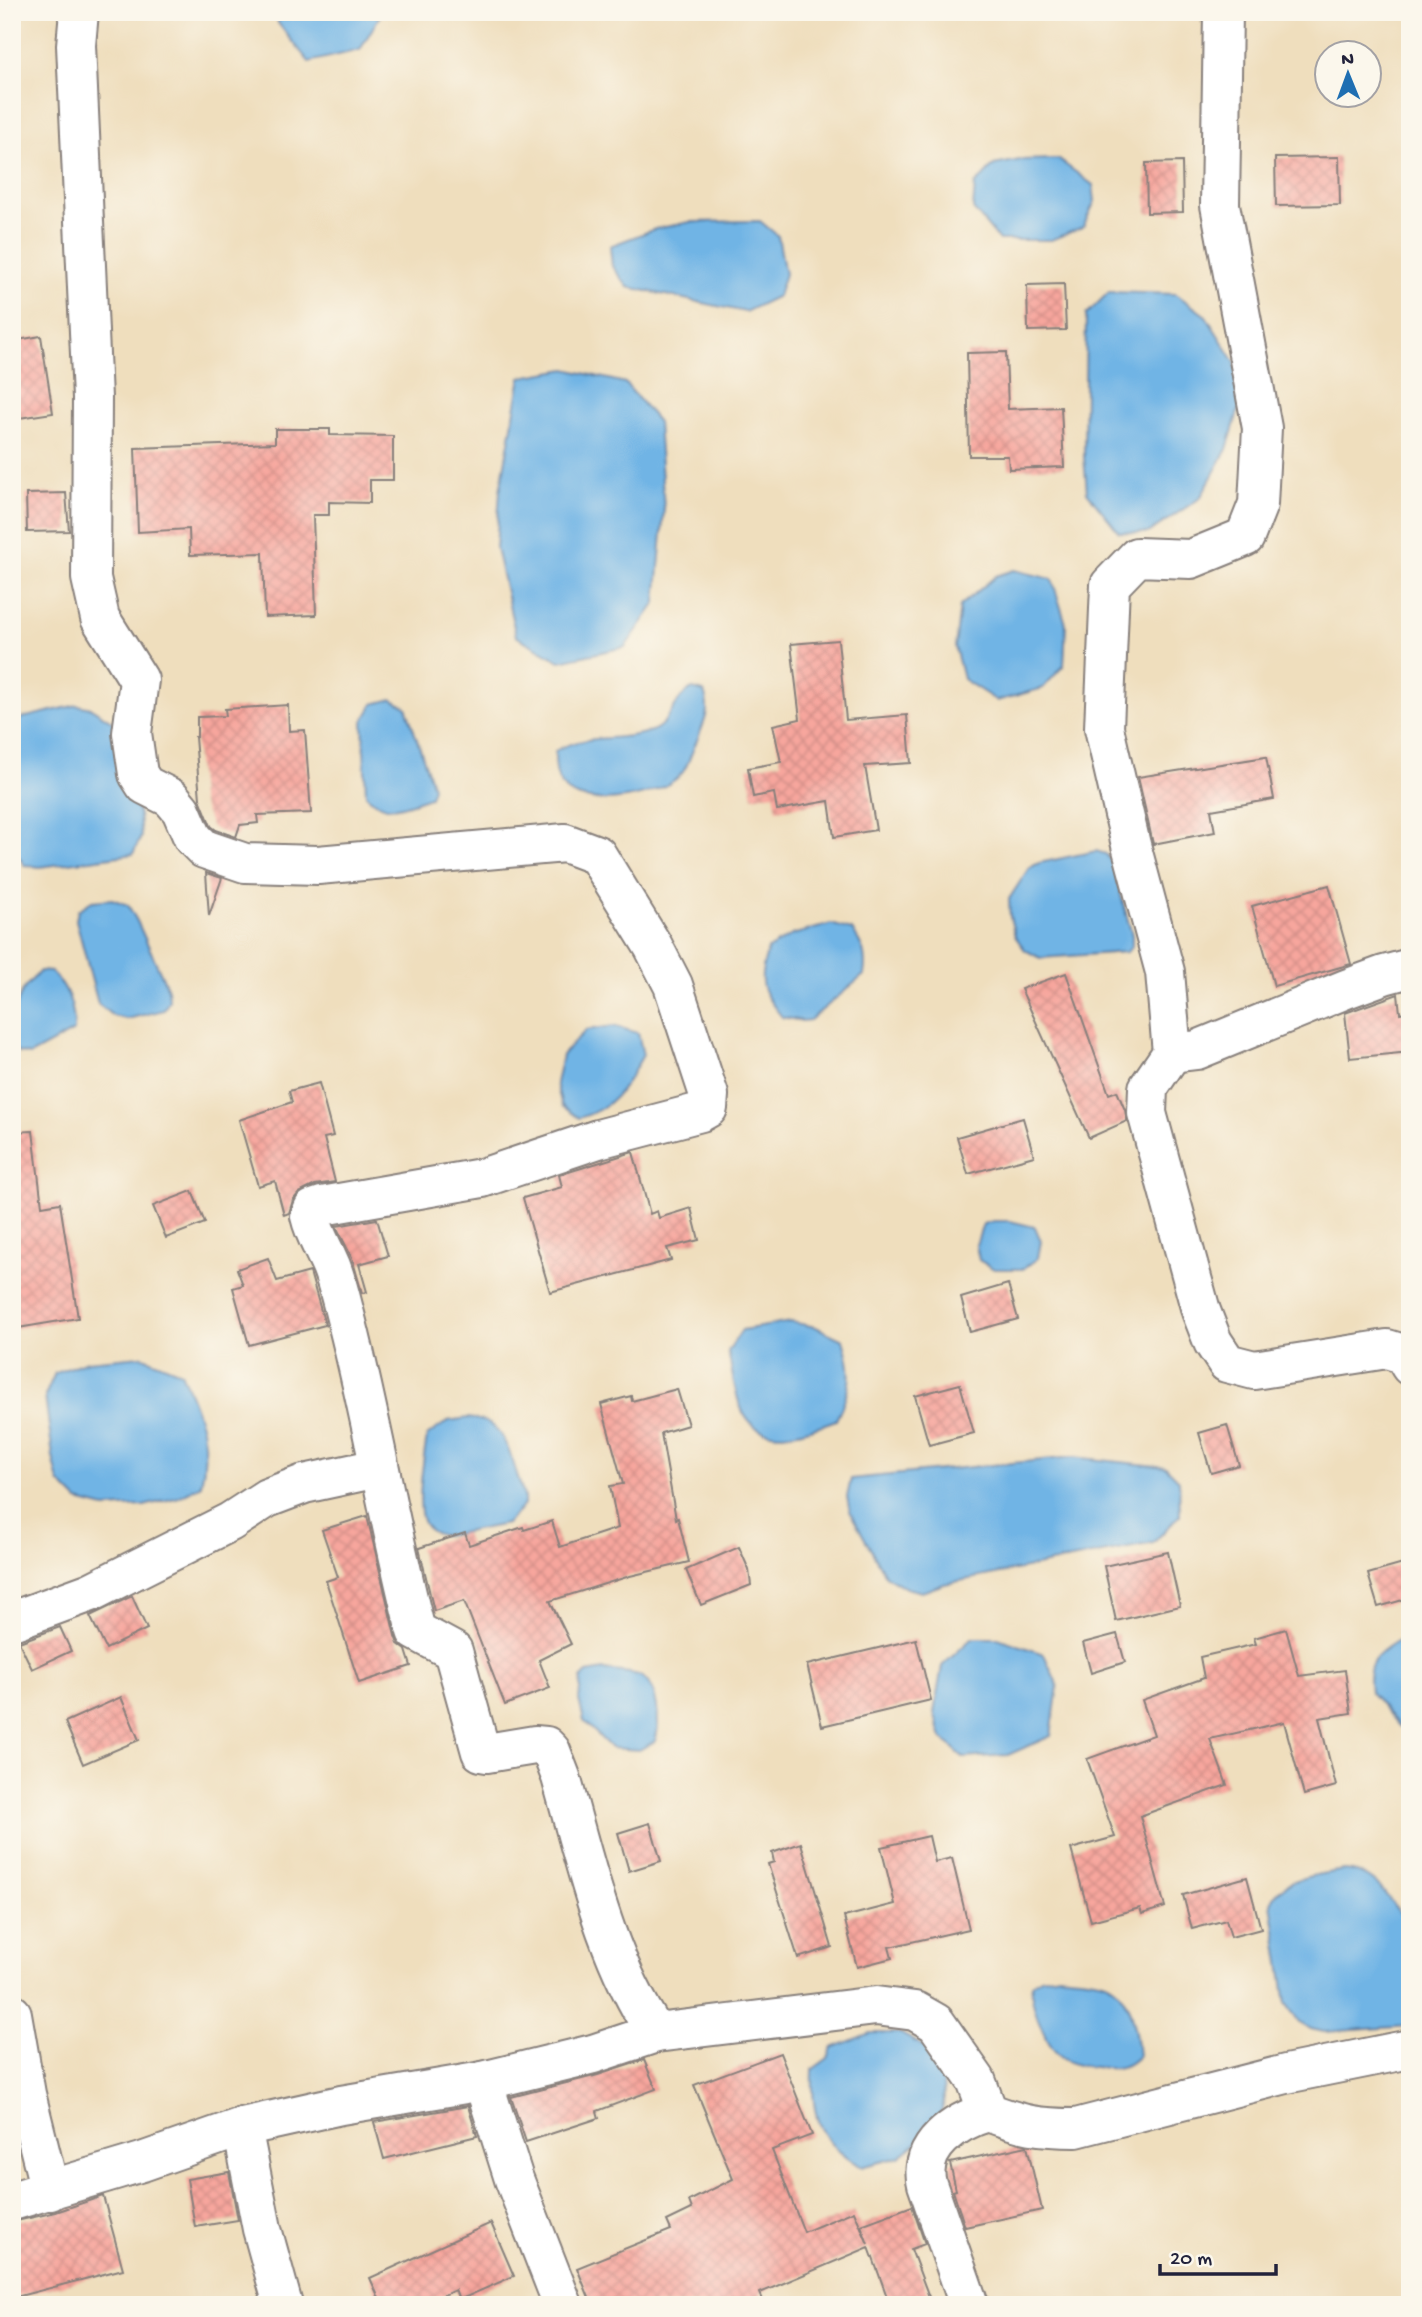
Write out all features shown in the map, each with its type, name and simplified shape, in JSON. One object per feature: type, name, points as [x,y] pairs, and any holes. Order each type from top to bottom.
[{"type":"street","points":[[79,12],[76,44],[92,398],[91,578],[100,618],[139,680],[132,733],[138,774],[145,785],[170,798],[181,810],[193,838],[204,849],[245,863],[342,863],[565,843],[597,855],[653,946],[673,985],[709,1095],[708,1108],[701,1112],[598,1139],[482,1178],[313,1209],[310,1219],[331,1267],[341,1300],[416,1631],[453,1651],[481,1752],[486,1754],[536,1745],[546,1746],[551,1751],[614,1955],[636,2003],[656,2033]]},
{"type":"street","points":[[1223,12],[1220,205],[1262,428],[1258,504],[1244,537],[1191,559],[1137,557],[1110,585],[1104,728],[1131,845],[1166,972],[1172,1053],[1148,1088],[1147,1113],[1201,1311],[1213,1342],[1227,1363],[1254,1370],[1387,1349],[1403,1354],[1410,1366]]},
{"type":"street","points":[[1172,1053],[1197,1050],[1346,989],[1410,968]]},
{"type":"street","points":[[12,1621],[91,1592],[230,1522],[267,1498],[304,1484],[378,1468]]},
{"type":"street","points":[[12,2201],[142,2162],[242,2127],[341,2105],[483,2081],[593,2054],[656,2033],[876,2006],[915,2011],[936,2023],[976,2080],[988,2112]]},
{"type":"street","points":[[12,2014],[26,2094],[50,2191]]},
{"type":"street","points":[[969,2305],[927,2184],[924,2164],[932,2149],[946,2134],[973,2116],[988,2112],[1016,2123],[1040,2128],[1076,2128],[1286,2074],[1410,2049]]},
{"type":"street","points":[[483,2081],[514,2179],[563,2305]]},
{"type":"street","points":[[242,2127],[262,2229],[283,2305]]},
{"type":"water","points":[[277,12],[382,12],[360,50],[309,62],[278,23]]},
{"type":"water","points":[[1058,159],[1093,185],[1095,201],[1083,227],[1051,240],[999,240],[973,209],[975,185],[994,165],[1020,160]]},
{"type":"water","points":[[760,221],[778,236],[785,274],[778,296],[745,312],[628,287],[612,266],[610,246],[655,229],[690,222]]},
{"type":"water","points":[[1109,292],[1176,294],[1206,316],[1235,362],[1239,409],[1227,449],[1200,498],[1148,533],[1119,532],[1087,492],[1084,457],[1086,315]]},
{"type":"water","points":[[566,369],[625,383],[658,422],[664,509],[656,603],[625,647],[560,661],[516,636],[496,548],[500,491],[521,377]]},
{"type":"water","points":[[1014,570],[1052,579],[1066,624],[1064,665],[1043,688],[997,701],[963,679],[955,647],[960,606],[996,576]]},
{"type":"water","points":[[693,689],[704,692],[706,715],[685,768],[674,781],[643,794],[606,800],[574,795],[560,783],[555,765],[555,751],[591,739],[627,737],[658,728],[681,698]]},
{"type":"water","points":[[392,699],[406,707],[433,787],[430,797],[397,807],[382,806],[366,795],[363,721],[373,704]]},
{"type":"water","points":[[77,705],[91,708],[113,722],[139,815],[141,837],[133,854],[40,867],[24,865],[12,845],[12,723],[22,718]]},
{"type":"water","points":[[1096,851],[1106,854],[1112,863],[1132,935],[1132,946],[1127,952],[1040,958],[1025,950],[1015,936],[1009,899],[1029,868],[1039,863]]},
{"type":"water","points":[[112,899],[128,905],[137,921],[168,989],[169,1000],[164,1010],[127,1019],[113,1016],[98,1004],[76,920],[78,910],[92,901]]},
{"type":"water","points":[[831,924],[852,930],[856,935],[864,956],[864,975],[810,1020],[782,1017],[763,986],[762,970],[768,949],[792,935]]},
{"type":"water","points":[[40,971],[51,972],[66,992],[72,1006],[74,1031],[30,1055],[17,1052],[13,1039],[13,1022],[22,992]]},
{"type":"water","points":[[614,1026],[638,1033],[643,1055],[611,1102],[579,1118],[562,1106],[556,1083],[562,1055],[586,1030]]},
{"type":"water","points":[[1010,1221],[1035,1227],[1041,1241],[1038,1258],[1023,1269],[994,1269],[979,1260],[976,1245],[983,1224]]},
{"type":"water","points":[[791,1322],[816,1327],[843,1340],[850,1372],[848,1390],[836,1420],[798,1432],[772,1433],[760,1430],[742,1410],[728,1351],[742,1330]]},
{"type":"water","points":[[141,1356],[181,1372],[202,1427],[205,1454],[201,1485],[179,1497],[144,1506],[105,1508],[78,1501],[59,1482],[45,1396],[55,1373],[87,1361]]},
{"type":"water","points":[[468,1418],[490,1424],[503,1438],[524,1496],[524,1505],[506,1524],[445,1536],[426,1527],[421,1512],[421,1479],[427,1436],[448,1421]]},
{"type":"water","points":[[1073,1457],[1166,1467],[1179,1480],[1180,1515],[1153,1543],[944,1584],[922,1592],[906,1588],[885,1575],[850,1512],[847,1497],[851,1479]]},
{"type":"water","points":[[972,1638],[998,1638],[1044,1654],[1058,1686],[1051,1736],[1008,1755],[964,1758],[942,1738],[934,1713],[942,1666]]},
{"type":"water","points":[[1397,1641],[1410,1641],[1410,1727],[1400,1727],[1370,1692],[1369,1674],[1373,1661]]},
{"type":"water","points":[[604,1670],[630,1673],[645,1679],[657,1705],[658,1725],[655,1741],[639,1750],[611,1748],[584,1721],[579,1700],[581,1679],[587,1673]]},
{"type":"water","points":[[1344,1870],[1364,1875],[1372,1881],[1387,1895],[1406,1921],[1410,1921],[1410,2026],[1324,2032],[1299,2022],[1286,2003],[1271,1903],[1283,1887],[1292,1882]]},
{"type":"water","points":[[1059,1975],[1097,1980],[1116,1988],[1127,2005],[1134,2026],[1138,2056],[1134,2060],[1114,2068],[1082,2066],[1062,2058],[1056,2052],[1036,2013],[1032,1984],[1041,1978]]},
{"type":"water","points":[[870,2033],[900,2033],[931,2050],[943,2077],[944,2102],[939,2120],[928,2134],[899,2157],[861,2167],[835,2147],[820,2126],[814,2101],[813,2069],[828,2058],[832,2048]]},
{"type":"building","points":[[1339,157],[1340,205],[1276,206],[1275,158]]},
{"type":"building","points":[[1182,162],[1183,212],[1147,213],[1146,163]]},
{"type":"building","points":[[1064,284],[1066,330],[1028,331],[1027,285]]},
{"type":"building","points":[[41,336],[53,413],[12,419],[12,341]]},
{"type":"building","points":[[1006,352],[1008,409],[1061,407],[1064,467],[1009,469],[1008,456],[969,456],[967,353]]},
{"type":"building","points":[[275,429],[330,429],[330,435],[393,436],[393,480],[370,480],[370,503],[329,502],[329,515],[313,515],[316,615],[265,617],[263,553],[190,555],[189,529],[138,532],[135,448],[275,443]]},
{"type":"building","points":[[66,493],[69,531],[27,532],[26,494]]},
{"type":"building","points":[[838,640],[846,720],[907,715],[911,763],[865,766],[876,830],[834,837],[829,801],[777,810],[774,793],[753,797],[748,768],[781,762],[773,725],[800,719],[791,644]]},
{"type":"building","points":[[288,705],[289,731],[305,730],[311,813],[257,815],[258,823],[240,825],[236,837],[216,830],[211,826],[200,799],[195,737],[197,717],[226,716],[225,709]]},
{"type":"building","points":[[1266,757],[1274,799],[1211,810],[1215,832],[1153,844],[1138,777]]},
{"type":"building","points":[[206,873],[222,878],[209,916]]},
{"type":"building","points":[[1329,885],[1351,964],[1274,986],[1252,906]]},
{"type":"building","points":[[1066,973],[1109,1094],[1117,1091],[1127,1121],[1089,1138],[1021,989]]},
{"type":"building","points":[[1398,994],[1400,1013],[1410,1011],[1410,1052],[1350,1058],[1345,1013]]},
{"type":"building","points":[[319,1083],[333,1136],[324,1138],[335,1182],[315,1185],[299,1193],[293,1200],[289,1213],[284,1215],[275,1181],[258,1186],[239,1120],[292,1102],[289,1091]]},
{"type":"building","points":[[1023,1118],[1034,1156],[968,1174],[957,1137]]},
{"type":"building","points":[[33,1131],[42,1206],[60,1203],[78,1318],[12,1329],[12,1132]]},
{"type":"building","points":[[633,1152],[650,1214],[657,1211],[659,1218],[691,1208],[699,1240],[667,1248],[671,1260],[550,1292],[523,1198],[562,1187],[559,1175]]},
{"type":"building","points":[[192,1191],[205,1223],[166,1238],[153,1206]]},
{"type":"building","points":[[377,1219],[388,1256],[359,1264],[367,1292],[362,1293],[352,1258],[336,1226]]},
{"type":"building","points":[[268,1258],[277,1281],[310,1272],[325,1325],[249,1345],[233,1288],[243,1285],[237,1269]]},
{"type":"building","points":[[1008,1284],[1018,1319],[970,1332],[961,1298]]},
{"type":"building","points":[[960,1384],[974,1433],[929,1445],[915,1396]]},
{"type":"building","points":[[677,1389],[688,1425],[661,1433],[676,1519],[678,1518],[689,1562],[630,1576],[550,1601],[571,1644],[539,1660],[550,1688],[505,1705],[464,1601],[434,1611],[419,1548],[465,1533],[469,1545],[523,1527],[524,1530],[552,1521],[560,1547],[618,1528],[610,1486],[623,1484],[601,1404],[631,1396],[632,1401]]},
{"type":"building","points":[[1227,1425],[1239,1465],[1211,1473],[1199,1433]]},
{"type":"building","points":[[367,1516],[395,1636],[398,1644],[406,1650],[411,1666],[359,1683],[326,1581],[338,1577],[322,1530]]},
{"type":"building","points":[[739,1547],[749,1570],[751,1585],[701,1605],[686,1570]]},
{"type":"building","points":[[1168,1552],[1180,1606],[1116,1621],[1104,1566]]},
{"type":"building","points":[[1410,1562],[1410,1598],[1378,1607],[1368,1574]]},
{"type":"building","points":[[132,1596],[147,1629],[106,1649],[90,1616]]},
{"type":"building","points":[[60,1627],[71,1651],[32,1669],[19,1642]]},
{"type":"building","points":[[1286,1629],[1299,1676],[1345,1670],[1351,1713],[1319,1718],[1336,1786],[1304,1795],[1284,1722],[1210,1739],[1227,1785],[1140,1816],[1165,1907],[1142,1914],[1140,1908],[1091,1921],[1071,1849],[1115,1837],[1087,1759],[1154,1735],[1142,1700],[1204,1678],[1200,1657],[1256,1644],[1254,1638]]},
{"type":"building","points":[[1117,1634],[1125,1662],[1091,1673],[1083,1643]]},
{"type":"building","points":[[916,1639],[931,1700],[822,1726],[807,1665]]},
{"type":"building","points":[[121,1697],[139,1740],[83,1764],[65,1722]]},
{"type":"building","points":[[650,1823],[661,1861],[629,1871],[618,1833]]},
{"type":"building","points":[[929,1836],[935,1862],[952,1858],[969,1929],[889,1947],[892,1958],[857,1967],[844,1917],[895,1904],[881,1847]]},
{"type":"building","points":[[801,1843],[832,1947],[798,1958],[768,1864],[774,1862],[772,1853]]},
{"type":"building","points":[[1247,1877],[1261,1929],[1231,1937],[1226,1920],[1192,1929],[1183,1895]]},
{"type":"building","points":[[780,2053],[812,2135],[772,2150],[804,2232],[854,2211],[868,2244],[861,2225],[912,2206],[925,2244],[911,2249],[929,2297],[908,2305],[890,2305],[869,2247],[760,2293],[765,2305],[592,2305],[577,2268],[671,2230],[667,2221],[692,2209],[689,2201],[733,2179],[694,2085]]},
{"type":"building","points":[[644,2060],[656,2089],[597,2111],[599,2118],[526,2142],[511,2097],[598,2075]]},
{"type":"building","points":[[468,2106],[477,2136],[384,2159],[374,2122]]},
{"type":"building","points":[[1027,2146],[1042,2210],[965,2227],[953,2191],[956,2190],[950,2163]]},
{"type":"building","points":[[229,2172],[238,2220],[195,2227],[187,2179]]},
{"type":"building","points":[[103,2196],[123,2269],[12,2298],[12,2222],[56,2212]]},
{"type":"building","points":[[491,2223],[514,2276],[459,2300],[455,2290],[421,2305],[382,2305],[370,2278]]}]
